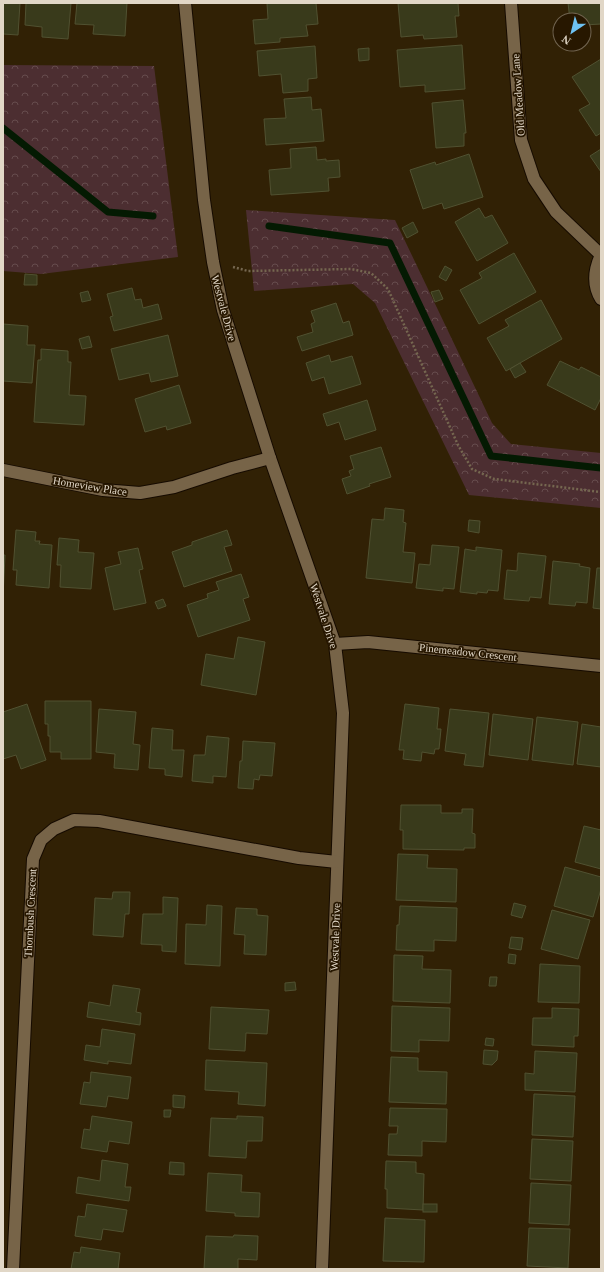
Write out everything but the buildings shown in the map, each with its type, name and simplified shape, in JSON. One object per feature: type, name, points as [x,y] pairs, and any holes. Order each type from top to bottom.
[{"type":"street","name":"Westvale Drive","points":[[185,3],[204,200],[213,262],[223,310],[270,458],[335,644],[343,713],[322,1269]]},
{"type":"street","name":"Old Meadow Lane","points":[[511,3],[520,140],[534,179],[556,212],[601,255],[596,266],[594,282],[601,299]]},
{"type":"street","name":"Homeview Place","points":[[3,470],[103,490],[140,493],[174,487],[232,468],[270,458]]},
{"type":"street","name":"Pinemeadow Crescent","points":[[335,644],[368,642],[601,666]]},
{"type":"street","name":"Thornbush Crescent","points":[[13,1269],[33,859],[41,840],[54,828],[74,820],[99,821],[298,858],[337,862]]},
{"type":"path","points":[[213,262],[248,271],[351,269],[371,273],[388,289],[458,445],[472,469],[494,479],[601,492]]},
{"type":"green space","points":[[3,65],[154,66],[178,257],[41,274],[3,271]]},
{"type":"green space","points":[[246,210],[395,220],[492,423],[511,444],[601,453],[601,508],[469,495],[375,303],[353,284],[254,291]]},
{"type":"waterway","points":[[3,128],[108,212],[153,216]]},
{"type":"waterway","points":[[269,226],[390,243],[491,456],[601,468]]}]
